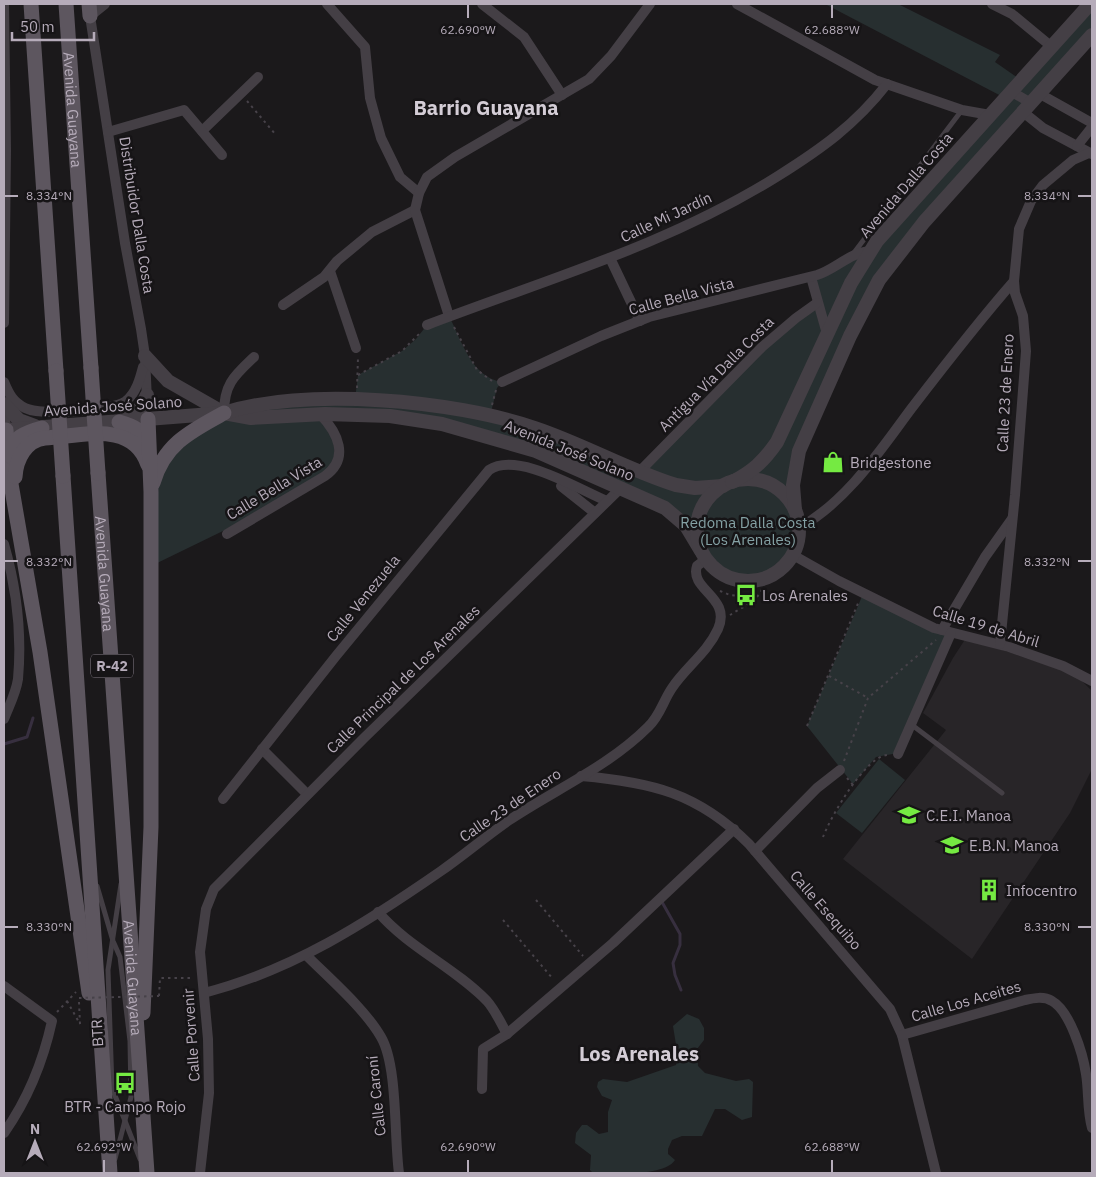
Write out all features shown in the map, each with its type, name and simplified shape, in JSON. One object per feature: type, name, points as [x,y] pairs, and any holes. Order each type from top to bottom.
[{"type":"main road","name":"R-42","points":[[31,4],[110,1173]]},
{"type":"main road","name":"Avenida Guayana","points":[[66,4],[147,1173]]},
{"type":"main road","points":[[151,492],[156,473],[173,446],[186,434],[224,414]]},
{"type":"main road","points":[[138,1052],[143,1016],[151,827],[151,492],[148,420]]},
{"type":"main road","points":[[119,422],[131,425],[142,433],[150,448]]},
{"type":"main road","points":[[6,466],[16,440],[28,432],[42,428]]},
{"type":"main road","points":[[5,431],[6,466],[15,505],[42,661],[84,992],[102,1052]]},
{"type":"main road","points":[[15,505],[15,475],[18,460],[24,450],[40,438],[120,435],[140,449],[150,471]]},
{"type":"street","points":[[4,4],[6,152],[4,323]]},
{"type":"street","points":[[90,10],[105,4]]},
{"type":"street","points":[[327,4],[365,46],[370,98],[381,138],[400,178],[418,193]]},
{"type":"street","points":[[482,4],[524,37],[562,95]]},
{"type":"street","points":[[449,316],[414,210],[418,193],[427,177],[455,157],[589,79],[600,69],[650,4]]},
{"type":"street","points":[[737,4],[875,80],[962,110],[990,115]]},
{"type":"street","points":[[992,4],[1012,14],[1052,47]]},
{"type":"street","name":"Avenida Dalla Costa","points":[[727,484],[753,471],[763,462],[777,442],[852,283],[871,251],[899,215],[1090,4]]},
{"type":"street","name":"Distribuidor Dalla Costa","points":[[90,10],[145,356],[148,420]]},
{"type":"street","points":[[795,510],[784,494],[769,484],[750,480],[727,484],[709,498],[700,514],[697,532],[703,555],[719,572],[736,580],[755,581],[781,569],[793,555],[799,528],[792,485],[798,452],[826,386],[872,293],[892,262],[924,222],[1092,35]]},
{"type":"street","points":[[202,131],[258,76]]},
{"type":"street","name":"Calle Mi Jardín","points":[[427,325],[610,258],[695,223],[752,193],[792,168],[840,134],[887,84]]},
{"type":"street","points":[[1012,92],[1031,103],[1092,123]]},
{"type":"street","points":[[1031,103],[1043,128],[1091,153]]},
{"type":"street","points":[[108,132],[184,110],[222,155]]},
{"type":"street","points":[[1078,146],[1092,127]]},
{"type":"street","name":"Calle 23 de Enero","points":[[1000,644],[1013,519],[1026,351],[1023,316],[1015,293],[1014,280],[1019,229],[1031,201],[1057,171],[1072,160],[1091,153]]},
{"type":"street","points":[[283,305],[310,288],[330,271],[337,261],[372,232],[414,210]]},
{"type":"street","name":"Calle Bella Vista","points":[[502,382],[640,321],[675,310],[829,271],[851,256],[871,251]]},
{"type":"street","points":[[610,258],[640,321]]},
{"type":"street","points":[[330,271],[356,348]]},
{"type":"street","points":[[811,276],[827,334]]},
{"type":"street","points":[[799,528],[818,517],[836,503],[1014,280]]},
{"type":"street","name":"Antigua Vía Dalla Costa","points":[[640,471],[762,347],[817,303]]},
{"type":"street","points":[[4,381],[9,395],[16,403],[33,411],[110,407],[122,404],[134,391],[145,356],[168,381],[224,414]]},
{"type":"street","points":[[224,414],[224,399],[228,386],[234,375],[254,357]]},
{"type":"street","points":[[4,381],[5,431]]},
{"type":"street","points":[[119,422],[136,413],[147,395]]},
{"type":"street","name":"Avenida José Solano","points":[[224,414],[250,405],[356,399],[423,404],[490,416],[562,437],[640,471],[684,487],[727,484]]},
{"type":"street","points":[[4,404],[19,420],[42,428]]},
{"type":"street","name":"Avenida José Solano","points":[[5,431],[224,414],[251,418],[320,414],[390,416],[442,424],[536,450],[654,501],[674,514],[686,526],[703,555]]},
{"type":"street","name":"Calle Bella Vista","points":[[227,534],[325,476],[337,466],[339,455],[335,435],[320,414]]},
{"type":"street","name":"Calle Venezuela","points":[[223,799],[336,656],[489,470],[502,464],[520,465],[607,501]]},
{"type":"street","name":"Calle Venezuela","points":[[551,477],[595,513]]},
{"type":"street","name":"Calle Principal de Los Arenales","points":[[211,895],[219,882],[622,487]]},
{"type":"street","points":[[898,754],[912,725],[947,632],[985,557],[1013,519]]},
{"type":"street","points":[[4,544],[14,588],[18,651],[16,685],[4,719]]},
{"type":"street","points":[[703,555],[696,574],[702,585],[718,603],[720,621]]},
{"type":"street","name":"Calle 19 de Abril","points":[[793,555],[863,592],[947,632],[1000,644],[1063,666],[1092,681]]},
{"type":"street","name":"Calle 23 de Enero","points":[[204,993],[306,955],[378,912],[442,870],[508,821],[617,753],[654,721],[673,687],[707,648],[720,621]]},
{"type":"street","points":[[262,749],[308,794]]},
{"type":"street","points":[[755,851],[816,788],[840,770]]},
{"type":"street","name":"Calle Esequibo","points":[[581,776],[622,780],[680,795],[713,813],[734,829],[755,851],[890,1009],[902,1035],[936,1173]]},
{"type":"street","points":[[482,1089],[483,1049],[507,1034],[590,963],[675,886],[734,829]]},
{"type":"street","name":"Calle Porvenir","points":[[200,1173],[209,1103],[204,993],[200,952],[211,895]]},
{"type":"street","points":[[378,912],[404,937],[482,996],[493,1009],[507,1034]]},
{"type":"street","name":"Calle Caroní","points":[[306,955],[367,1020],[385,1044],[392,1074],[398,1173]]},
{"type":"street","points":[[4,986],[52,1020],[34,1081],[4,1133]]},
{"type":"street","name":"Calle Los Aceites","points":[[902,1035],[1025,1000],[1041,998],[1053,1001],[1066,1018],[1079,1046],[1086,1075],[1092,1128]]},
{"type":"lane","points":[[851,256],[962,110]]},
{"type":"lane","points":[[912,725],[1002,793]]},
{"type":"lane","name":"BTR","points":[[89,857],[113,941],[120,957],[124,976],[130,1041],[132,1089],[125,1122],[110,1173]]},
{"type":"lane","name":"BTR","points":[[124,859],[108,970],[112,1088],[147,1173]]},
{"type":"path","points":[[240,94],[276,135]]},
{"type":"path","points":[[449,316],[477,370],[493,381],[502,382]]},
{"type":"path","points":[[358,375],[402,351],[416,339],[427,325]]},
{"type":"path","points":[[356,348],[358,375],[356,399]]},
{"type":"path","points":[[490,416],[497,388],[502,382]]},
{"type":"path","points":[[720,621],[757,598],[763,589],[764,578]]},
{"type":"path","points":[[714,586],[730,595],[757,598]]},
{"type":"path","points":[[807,726],[863,592]]},
{"type":"path","points":[[840,770],[868,698],[934,640],[947,632]]},
{"type":"path","points":[[829,676],[868,698]]},
{"type":"path","points":[[823,837],[836,807],[876,757],[898,754]]},
{"type":"path","points":[[536,900],[590,963]]},
{"type":"path","points":[[503,920],[560,987]]},
{"type":"path","points":[[52,1020],[66,1000],[76,992],[159,996],[160,978],[202,978]]},
{"type":"path","points":[[66,1000],[72,1008],[77,1024],[80,1024],[84,992]]},
{"type":"shaded area","name":"E.B.N. Manoa","points":[[966,638],[1065,671],[1081,680],[1092,691],[1092,769],[1070,813],[972,959],[843,859],[946,730],[923,713]]},
{"type":"green space","name":"Redoma Dalla Costa (Los Arenales)","points":[[825,4],[898,4],[1000,55],[995,62],[1021,80],[1092,4],[1092,35],[904,246],[806,433],[795,510],[798,519],[799,537],[787,563],[764,579],[755,581],[736,580],[712,566],[681,520],[479,433],[325,414],[331,427],[337,466],[225,530],[151,566],[151,492],[163,460],[224,413],[355,399],[358,375],[402,351],[416,339],[427,325],[449,316],[463,347],[475,366],[491,379],[502,382],[497,388],[490,416],[640,471],[736,375],[817,303],[811,277],[864,251],[1005,98]]},
{"type":"green space","points":[[863,594],[951,634],[898,753],[876,757],[853,784],[807,726]]},
{"type":"green space","points":[[879,759],[905,780],[862,833],[836,813]]},
{"type":"green space","points":[[687,1014],[699,1019],[704,1028],[704,1040],[697,1049],[698,1066],[705,1073],[736,1081],[749,1079],[753,1082],[752,1117],[742,1120],[725,1109],[715,1109],[702,1136],[682,1136],[672,1140],[668,1154],[675,1160],[669,1165],[649,1172],[593,1173],[590,1170],[591,1155],[575,1143],[576,1133],[582,1125],[587,1125],[599,1134],[608,1132],[608,1112],[612,1100],[602,1096],[597,1087],[598,1082],[603,1079],[627,1082],[676,1065],[678,1057],[673,1026]]},
{"type":"waterway","points":[[4,744],[27,737],[33,718]]},
{"type":"waterway","points":[[662,902],[680,934],[680,945],[673,963],[681,990]]},
{"type":"place","name":"Bridgestone","points":[[833,462]]},
{"type":"place","name":"Los Arenales","points":[[746,595]]},
{"type":"place","name":"C.E.I. Manoa","points":[[909,815]]},
{"type":"place","name":"E.B.N. Manoa","points":[[952,845]]},
{"type":"place","name":"Infocentro","points":[[989,890]]},
{"type":"place","name":"BTR - Campo Rojo","points":[[125,1083]]},
{"type":"district","name":"Barrio Guayana","points":[[486,107]]},
{"type":"district","name":"Los Arenales","points":[[639,1053]]}]
